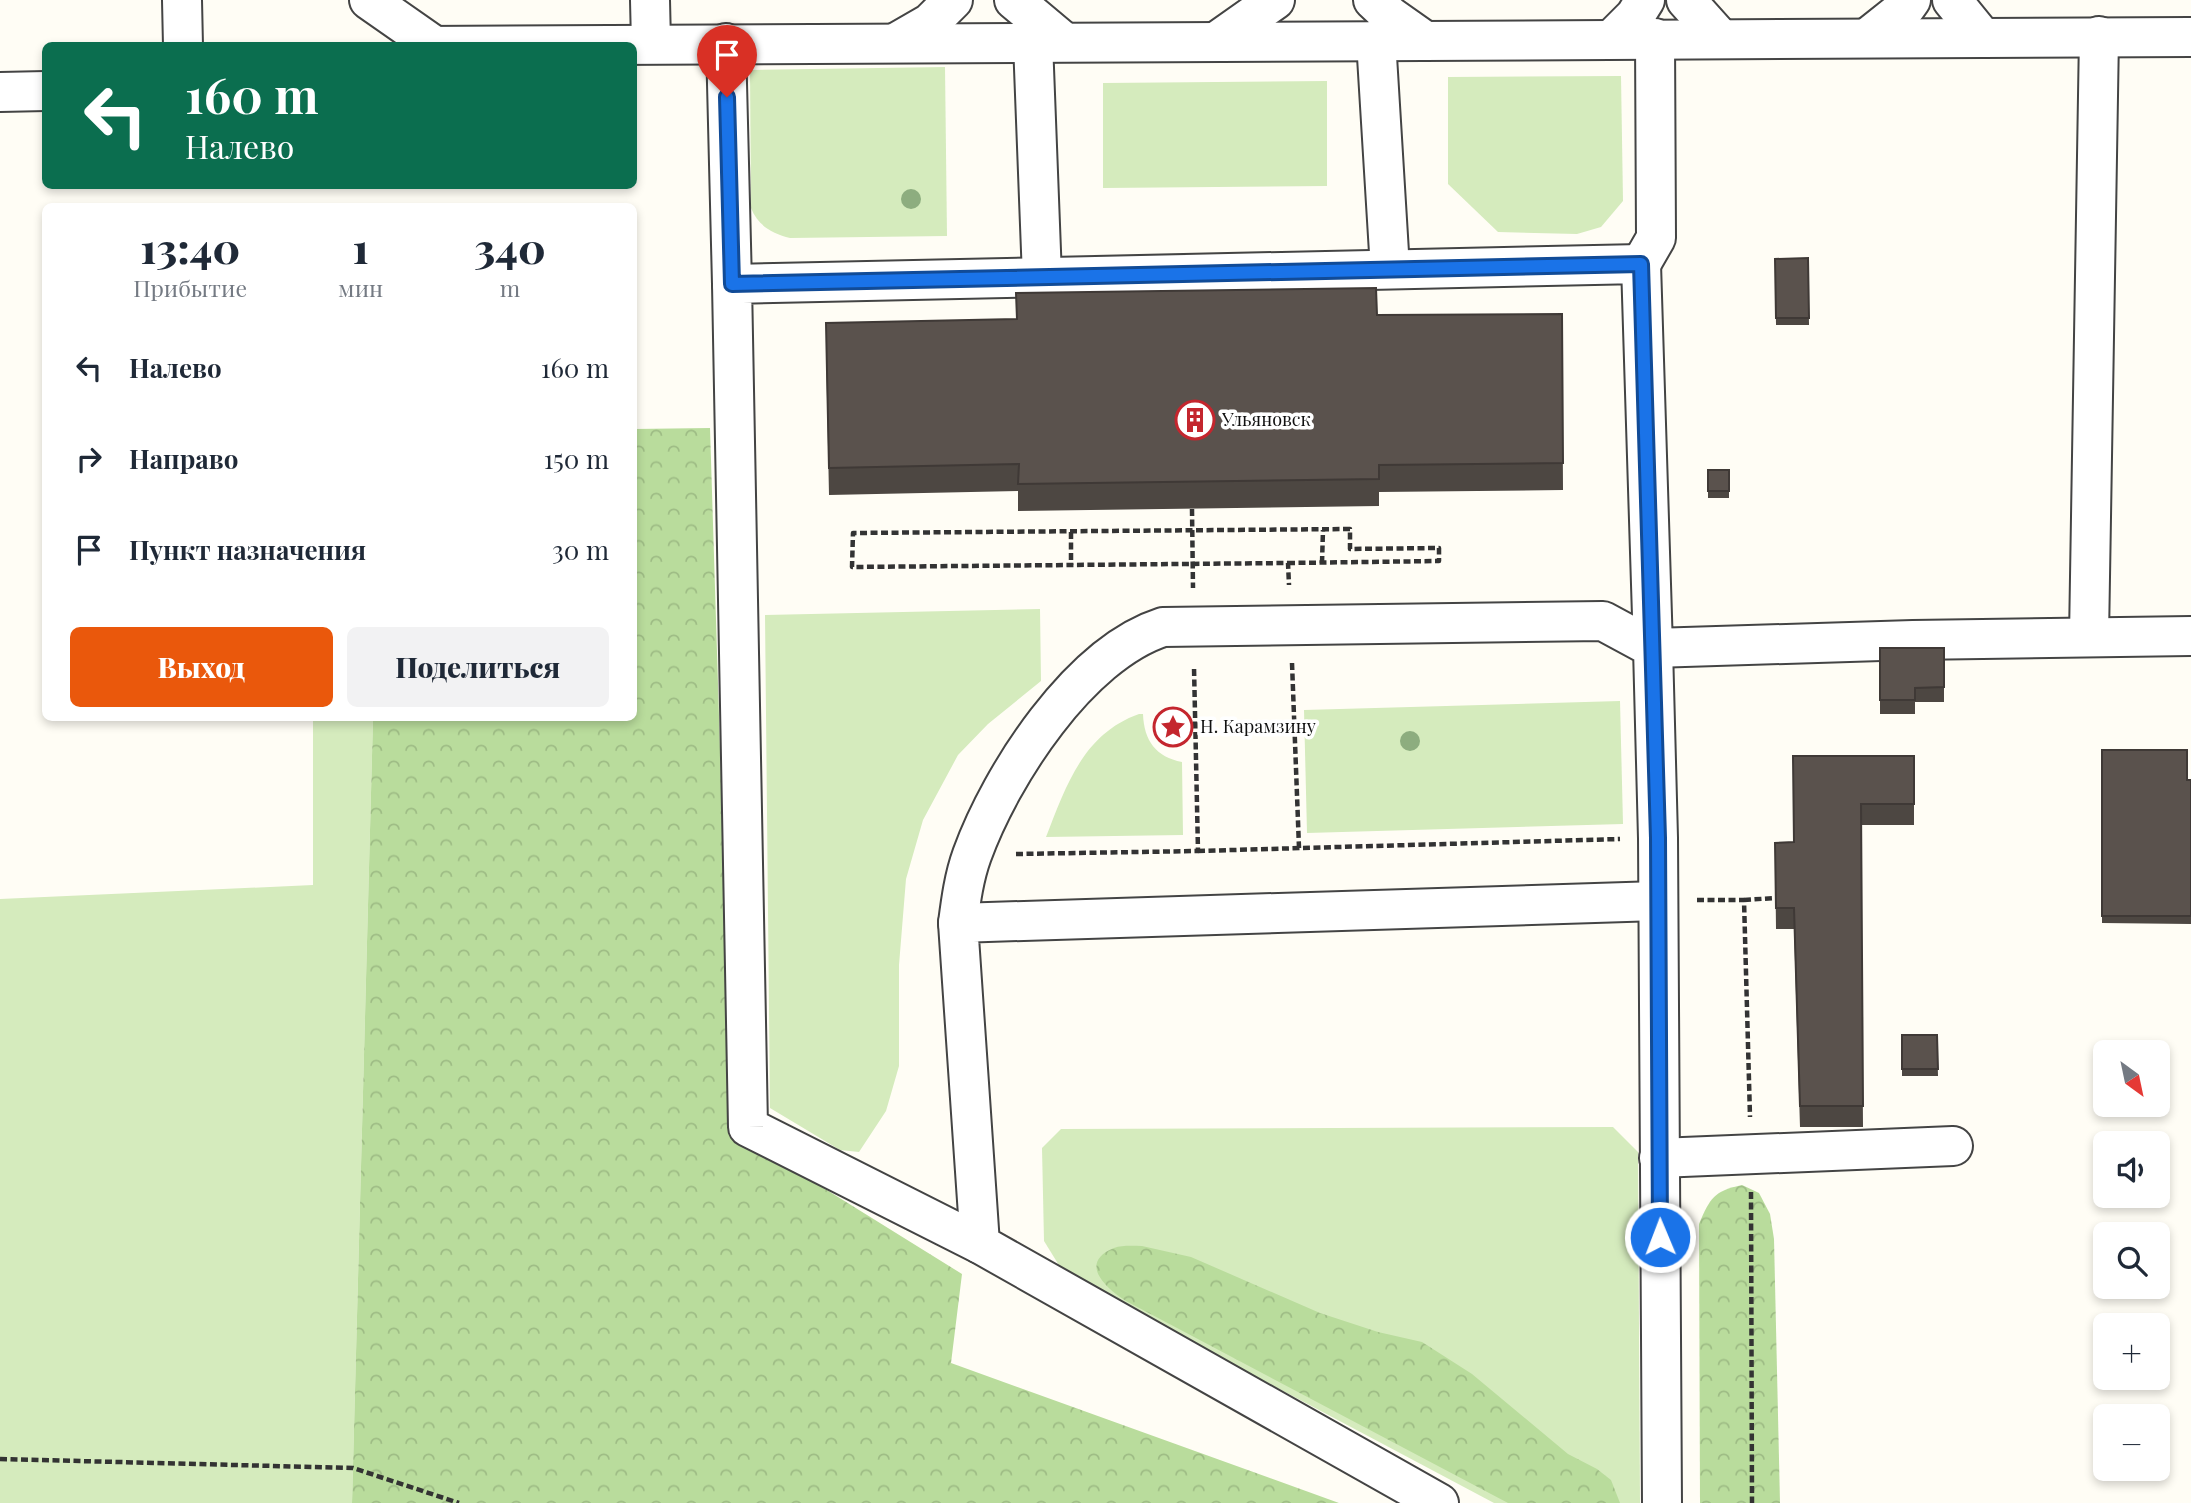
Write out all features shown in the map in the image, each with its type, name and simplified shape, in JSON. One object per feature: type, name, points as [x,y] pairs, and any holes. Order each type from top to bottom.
[{"type":"street","points":[[182,0],[183,42]]},
{"type":"street","points":[[369,0],[424,42]]},
{"type":"street","points":[[650,0],[650,43]]},
{"type":"street","points":[[897,42],[930,23],[953,0]]},
{"type":"street","points":[[1014,0],[1048,41],[1042,277]]},
{"type":"street","points":[[1217,41],[1275,0]]},
{"type":"street","points":[[1373,0],[1424,40]]},
{"type":"street","points":[[1612,39],[1635,16],[1645,0]]},
{"type":"street","points":[[1686,0],[1720,38]]},
{"type":"street","points":[[1867,38],[1911,0]]},
{"type":"street","points":[[1952,0],[1982,37]]},
{"type":"street","points":[[2089,637],[2099,36]]},
{"type":"street","points":[[637,43],[2191,37]]},
{"type":"street","points":[[1655,38],[1657,238],[1641,264],[1658,838],[1662,1503]]},
{"type":"street","points":[[1376,40],[1390,269]]},
{"type":"street","points":[[726,43],[748,1127],[980,1244],[1439,1503]]},
{"type":"street","points":[[0,92],[42,91]]},
{"type":"street","points":[[732,284],[1641,264]]},
{"type":"street","points":[[980,1244],[958,923],[962,889],[972,855],[995,804],[1047,721],[1090,672],[1148,632],[1163,627],[1194,626],[1603,621],[1653,648],[2191,636]]},
{"type":"street","points":[[958,923],[1658,901]]},
{"type":"street","points":[[1659,1158],[1953,1146]]},
{"type":"path","points":[[1192,509],[1198,851]]},
{"type":"path","points":[[1350,529],[1350,549],[1439,548],[1439,561],[852,567],[853,533],[1323,530],[1350,529]]},
{"type":"path","points":[[1322,563],[1323,530]]},
{"type":"path","points":[[1071,532],[1071,565]]},
{"type":"path","points":[[1288,563],[1300,848]]},
{"type":"path","points":[[972,855],[1658,838]]},
{"type":"path","points":[[1744,900],[1775,898]]},
{"type":"path","points":[[0,1459],[353,1468],[458,1503]]},
{"type":"green space","points":[[945,67],[947,236],[790,238],[772,231],[758,220],[751,208],[750,70]]},
{"type":"green space","points":[[1621,76],[1623,201],[1601,227],[1577,234],[1498,232],[1448,184],[1448,77]]},
{"type":"green space","points":[[1327,81],[1327,186],[1103,188],[1103,83]]},
{"type":"green space","points":[[710,428],[732,1131],[962,1274],[951,1363],[1339,1503],[352,1503],[373,721],[637,721],[637,429]]},
{"type":"green space","points":[[1040,609],[1041,681],[988,724],[958,755],[923,820],[906,879],[899,965],[899,1066],[886,1111],[859,1152],[840,1150],[770,1108],[765,615]]},
{"type":"green space","points":[[1620,701],[1623,824],[1307,833],[1304,710]]},
{"type":"green space","points":[[1143,714],[1149,740],[1158,752],[1182,762],[1183,835],[1046,837],[1069,781],[1090,748],[1104,734]]},
{"type":"green space","points":[[313,721],[373,721],[352,1503],[0,1503],[0,899],[313,885]]},
{"type":"green space","points":[[1613,1127],[1638,1152],[1640,1503],[1494,1503],[1065,1275],[1044,1241],[1042,1148],[1061,1129]]},
{"type":"green space","points":[[1742,1185],[1759,1193],[1770,1214],[1774,1239],[1780,1503],[1700,1503],[1699,1224],[1714,1197],[1725,1190]]},
{"type":"green space","points":[[1142,1246],[1191,1257],[1320,1313],[1378,1332],[1422,1342],[1472,1374],[1568,1454],[1597,1469],[1611,1480],[1620,1503],[1508,1503],[1126,1301],[1111,1290],[1099,1276],[1098,1261],[1103,1254],[1114,1248]]},
{"type":"building","points":[[1808,258],[1809,318],[1776,318],[1775,259]]},
{"type":"building","name":"Ульяновск","points":[[1376,288],[1377,315],[1562,314],[1563,463],[1379,465],[1379,479],[1018,484],[1019,464],[829,468],[826,323],[1017,319],[1016,293]]},
{"type":"building","points":[[1708,470],[1729,470],[1729,491],[1708,491]]},
{"type":"building","points":[[1880,648],[1944,648],[1944,687],[1915,688],[1915,700],[1880,700]]},
{"type":"building","points":[[2102,750],[2187,750],[2187,780],[2191,780],[2191,916],[2102,916]]},
{"type":"building","points":[[1793,756],[1914,756],[1914,804],[1861,804],[1863,1106],[1800,1106],[1794,908],[1776,908],[1775,843],[1794,842]]},
{"type":"building","points":[[1902,1035],[1937,1035],[1938,1069],[1902,1069]]},
{"type":"place","name":"Ульяновск","points":[[1195,420]]},
{"type":"place","name":"Н. Карамзину","points":[[1173,727]]},
{"type":"route","points":[[727,97],[732,284],[1641,264],[1658,838],[1660,1237]]}]
